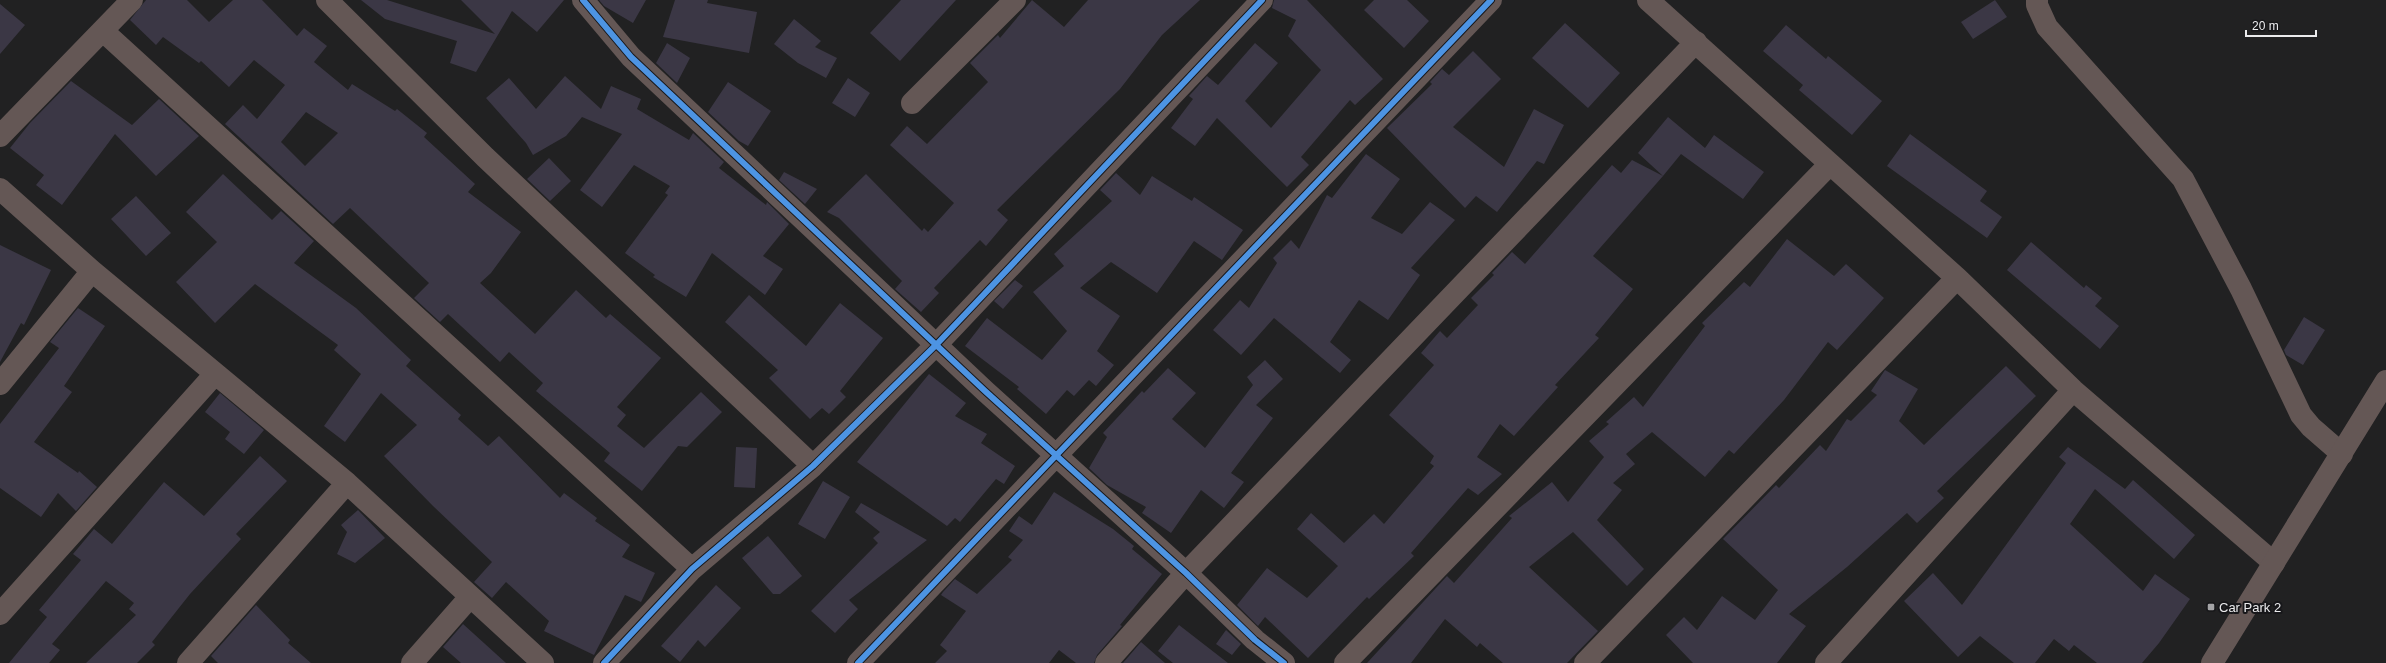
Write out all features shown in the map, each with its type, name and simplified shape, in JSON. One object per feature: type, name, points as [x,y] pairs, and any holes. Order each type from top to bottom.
[{"type":"street","points":[[0,136],[132,0]]},
{"type":"street","points":[[327,0],[491,162],[813,466]]},
{"type":"street","points":[[582,0],[631,57],[1255,640],[1284,663]]},
{"type":"street","points":[[912,103],[1015,0]]},
{"type":"street","points":[[604,663],[692,569],[813,466],[937,344],[1262,0]]},
{"type":"street","points":[[858,663],[1491,0]]},
{"type":"street","points":[[1648,0],[1957,278],[2073,390],[2274,563]]},
{"type":"street","points":[[2037,0],[2037,5],[2047,27],[2183,179],[2241,289],[2301,415],[2311,428],[2342,454]]},
{"type":"street","points":[[103,31],[692,569]]},
{"type":"street","points":[[1106,663],[1186,574],[1696,42]]},
{"type":"street","points":[[1345,663],[1830,164]]},
{"type":"street","points":[[0,189],[92,271],[347,483],[543,663]]},
{"type":"street","points":[[0,384],[92,271]]},
{"type":"street","points":[[1585,663],[1957,278]]},
{"type":"street","points":[[0,614],[215,374]]},
{"type":"street","points":[[2212,663],[2386,381]]},
{"type":"street","points":[[1826,663],[2073,390]]},
{"type":"street","points":[[188,663],[347,483]]},
{"type":"street","points":[[412,663],[470,597]]},
{"type":"building","points":[[146,0],[187,0],[209,22],[233,0],[262,0],[297,36],[304,28],[327,46],[314,62],[348,90],[352,84],[395,111],[397,109],[427,133],[424,137],[475,184],[468,192],[521,232],[491,273],[480,283],[535,334],[576,290],[606,318],[610,314],[661,358],[617,407],[626,415],[617,426],[644,448],[701,392],[722,412],[687,447],[678,446],[642,491],[604,461],[610,453],[536,391],[543,383],[509,352],[500,362],[448,314],[440,322],[414,298],[429,283],[350,208],[333,224],[225,124],[243,105],[257,119],[285,85],[254,60],[229,87],[201,61],[199,63],[163,37],[156,45],[130,20]],"holes":[[[306,112],[338,133],[305,166],[281,142]]]},
{"type":"building","points":[[361,0],[387,0],[495,34],[461,0],[564,0],[537,32],[512,11],[476,72],[450,63],[457,41],[385,19]]},
{"type":"building","points":[[599,0],[646,0],[633,23],[604,6]]},
{"type":"building","points":[[675,0],[708,0],[707,3],[757,12],[749,53],[663,37]]},
{"type":"building","points":[[901,0],[956,0],[900,61],[870,33]]},
{"type":"building","points":[[1032,0],[1064,27],[1088,0],[1200,0],[1162,35],[1120,89],[997,210],[1008,220],[986,246],[980,240],[934,288],[939,293],[921,312],[895,289],[902,281],[839,218],[827,212],[866,174],[922,231],[924,228],[928,232],[954,203],[890,145],[907,126],[927,144],[988,82],[970,63],[998,35],[1000,38]]},
{"type":"building","points":[[1274,0],[1307,0],[1383,79],[1355,105],[1350,100],[1301,157],[1309,165],[1287,187],[1217,118],[1195,146],[1171,128],[1193,99],[1189,96],[1207,76],[1218,85],[1255,43],[1278,63],[1245,101],[1271,128],[1321,70],[1288,36],[1296,20],[1272,8]]},
{"type":"building","points":[[1374,0],[1407,0],[1429,21],[1404,48],[1364,10]]},
{"type":"building","points":[[1995,0],[2007,17],[1973,39],[1961,22]]},
{"type":"building","points":[[0,4],[25,25],[0,54]]},
{"type":"building","points":[[794,19],[821,41],[815,47],[837,58],[826,78],[798,63],[774,44]]},
{"type":"building","points":[[1565,23],[1620,73],[1588,108],[1532,58]]},
{"type":"building","points":[[1786,25],[1826,59],[1828,56],[1882,101],[1852,135],[1799,90],[1803,85],[1763,51]]},
{"type":"building","points":[[667,43],[690,58],[677,83],[656,63]]},
{"type":"building","points":[[1473,51],[1501,79],[1453,127],[1504,167],[1534,109],[1564,125],[1544,164],[1537,161],[1497,212],[1476,196],[1465,208],[1387,128],[1432,84],[1430,82],[1442,69],[1449,75]]},
{"type":"building","points":[[565,76],[601,109],[611,86],[641,99],[637,109],[689,140],[693,133],[724,162],[719,168],[766,205],[767,202],[789,224],[763,256],[783,269],[765,295],[712,253],[686,297],[653,277],[655,275],[625,253],[668,195],[665,193],[670,186],[634,165],[602,207],[580,190],[622,134],[582,117],[566,136],[533,155],[526,143],[486,98],[509,78],[536,109]]},
{"type":"building","points":[[848,78],[870,93],[855,117],[832,103]]},
{"type":"building","points":[[71,81],[132,125],[159,99],[199,136],[156,176],[115,134],[62,205],[36,185],[44,175],[10,148],[30,123]]},
{"type":"building","points":[[728,82],[771,111],[748,146],[739,141],[708,112]]},
{"type":"building","points":[[1668,117],[1705,148],[1714,135],[1764,172],[1743,199],[1681,154],[1663,176],[1638,153]]},
{"type":"building","points":[[1910,134],[1987,191],[1980,201],[2002,217],[1987,238],[1887,166]]},
{"type":"building","points":[[1366,154],[1400,179],[1371,218],[1402,234],[1430,202],[1455,220],[1411,268],[1420,275],[1388,320],[1359,300],[1330,342],[1351,360],[1340,373],[1274,318],[1241,355],[1213,330],[1240,300],[1249,308],[1277,263],[1273,258],[1291,240],[1299,249],[1327,195],[1332,198]]},
{"type":"building","points":[[549,158],[571,181],[550,201],[527,179]]},
{"type":"building","points":[[1632,160],[1663,176],[1593,256],[1633,289],[1595,335],[1599,338],[1555,385],[1558,387],[1514,436],[1500,424],[1477,457],[1502,474],[1478,495],[1468,488],[1411,553],[1414,556],[1369,599],[1367,597],[1308,658],[1265,617],[1258,626],[1237,605],[1267,568],[1307,598],[1338,566],[1297,529],[1311,513],[1344,543],[1374,514],[1384,524],[1434,466],[1430,463],[1434,456],[1389,415],[1434,365],[1421,353],[1440,331],[1447,338],[1478,305],[1471,298],[1494,275],[1492,273],[1512,252],[1525,264],[1612,165],[1621,173]]},
{"type":"building","points":[[784,172],[817,189],[805,204],[779,180]]},
{"type":"building","points":[[1116,173],[1140,195],[1152,176],[1192,201],[1194,197],[1243,230],[1222,260],[1194,241],[1157,293],[1111,262],[1080,288],[1120,316],[1097,351],[1114,365],[1096,386],[1089,380],[1074,396],[1067,390],[1046,414],[1017,389],[1019,387],[965,346],[987,318],[1042,360],[1067,331],[1033,292],[1064,266],[1054,254],[1112,201],[1100,190]]},
{"type":"building","points":[[223,174],[272,220],[281,211],[314,241],[294,263],[356,308],[411,360],[406,366],[461,415],[458,419],[488,446],[499,436],[560,498],[564,493],[597,518],[595,521],[630,545],[622,557],[655,573],[641,602],[625,595],[594,655],[544,631],[549,621],[506,582],[492,598],[474,582],[492,562],[433,506],[384,456],[417,425],[381,393],[345,442],[324,426],[361,374],[334,350],[338,345],[255,284],[215,323],[176,282],[217,242],[186,212]]},
{"type":"building","points":[[136,196],[171,233],[146,256],[111,219]]},
{"type":"building","points":[[1787,239],[1834,276],[1846,264],[1884,298],[1837,350],[1828,342],[1784,400],[1734,454],[1729,450],[1705,477],[1652,432],[1626,454],[1635,464],[1613,483],[1622,490],[1597,520],[1644,569],[1627,586],[1573,532],[1529,567],[1598,631],[1567,663],[1503,663],[1480,643],[1477,647],[1445,619],[1411,663],[1367,663],[1447,576],[1454,583],[1512,518],[1509,516],[1552,482],[1568,502],[1604,457],[1589,441],[1609,424],[1606,422],[1634,397],[1643,407],[1705,326],[1702,323],[1744,282],[1750,287]]},
{"type":"building","points":[[2031,242],[2084,288],[2086,285],[2102,298],[2095,306],[2119,326],[2100,349],[2007,270]]},
{"type":"building","points":[[0,245],[51,270],[24,325],[21,323],[0,362]]},
{"type":"building","points":[[1015,280],[1023,286],[1003,309],[994,301]]},
{"type":"building","points":[[749,295],[806,346],[840,303],[883,338],[840,391],[846,397],[829,414],[822,408],[810,419],[769,378],[778,370],[725,322]]},
{"type":"building","points":[[78,308],[105,326],[64,386],[72,392],[34,442],[78,473],[79,471],[97,487],[76,511],[58,493],[41,517],[0,488],[0,424],[59,348],[50,342]]},
{"type":"building","points":[[2304,317],[2325,330],[2303,365],[2286,355],[2284,350]]},
{"type":"building","points":[[1265,360],[1283,379],[1256,405],[1273,418],[1231,473],[1244,482],[1224,508],[1201,490],[1171,533],[1142,513],[1146,507],[1107,485],[1089,468],[1107,437],[1103,433],[1142,391],[1144,393],[1168,368],[1196,393],[1172,419],[1205,448],[1253,385],[1247,377]]},
{"type":"building","points":[[2006,366],[2036,396],[1937,491],[1944,498],[1917,523],[1907,513],[1847,567],[1789,614],[1806,626],[1777,663],[1693,663],[1666,635],[1684,617],[1697,630],[1722,596],[1755,620],[1778,590],[1723,539],[1776,485],[1779,488],[1820,445],[1826,451],[1847,419],[1851,421],[1877,395],[1871,391],[1885,370],[1918,389],[1899,421],[1924,445]]},
{"type":"building","points":[[929,374],[966,403],[955,416],[987,434],[981,443],[1015,466],[1004,484],[996,479],[960,522],[955,518],[947,526],[857,462]]},
{"type":"building","points":[[220,393],[264,430],[244,454],[225,439],[230,432],[205,412]]},
{"type":"building","points":[[736,447],[757,448],[755,488],[734,487]]},
{"type":"building","points":[[2068,447],[2125,489],[2133,480],[2195,535],[2174,559],[2095,489],[2070,524],[2143,591],[2155,574],[2190,599],[2159,643],[2142,663],[2097,663],[2074,645],[2069,651],[2054,639],[2035,663],[2014,663],[1980,636],[1958,657],[1904,601],[1933,573],[1962,605],[2066,463],[2059,457]]},
{"type":"building","points":[[260,456],[287,481],[236,534],[241,539],[190,594],[152,642],[155,645],[137,663],[86,663],[136,615],[129,609],[134,603],[106,581],[52,644],[60,650],[49,663],[9,663],[47,617],[39,610],[81,560],[73,554],[94,529],[112,544],[164,482],[204,516]]},
{"type":"building","points":[[823,481],[850,497],[825,539],[798,524]]},
{"type":"building","points":[[1054,492],[1113,529],[1134,546],[1132,549],[1162,574],[1120,625],[1122,626],[1097,655],[1094,663],[1076,663],[1059,650],[1049,663],[935,663],[947,651],[940,645],[966,611],[941,595],[943,592],[955,579],[977,594],[1012,560],[1008,557],[1023,540],[1009,531],[1019,516],[1032,525]]},
{"type":"building","points":[[861,503],[927,540],[849,600],[858,609],[835,633],[811,611],[878,543],[873,538],[880,532],[855,512]]},
{"type":"building","points":[[358,510],[385,538],[355,563],[337,554],[347,532],[341,525]]},
{"type":"building","points":[[768,536],[802,576],[780,594],[773,594],[742,558]]},
{"type":"building","points":[[716,585],[741,608],[705,647],[698,640],[680,662],[661,646]]},
{"type":"building","points":[[256,605],[290,640],[288,643],[311,663],[218,663],[211,656]]},
{"type":"building","points":[[463,624],[506,663],[461,663],[443,647]]},
{"type":"building","points":[[1179,625],[1228,663],[1173,663],[1158,651]]},
{"type":"building","points":[[1226,630],[1241,644],[1232,655],[1216,644]]},
{"type":"building","points":[[1141,642],[1165,663],[1123,663]]},
{"type":"cycle path","points":[[583,0],[631,57],[985,391],[1186,573],[1255,640],[1284,663]]},
{"type":"cycle path","points":[[604,663],[692,569],[813,466],[937,344],[1262,0]]},
{"type":"cycle path","points":[[858,663],[1491,0]]},
{"type":"place","name":"Car Park 2","points":[[2211,607]]}]
